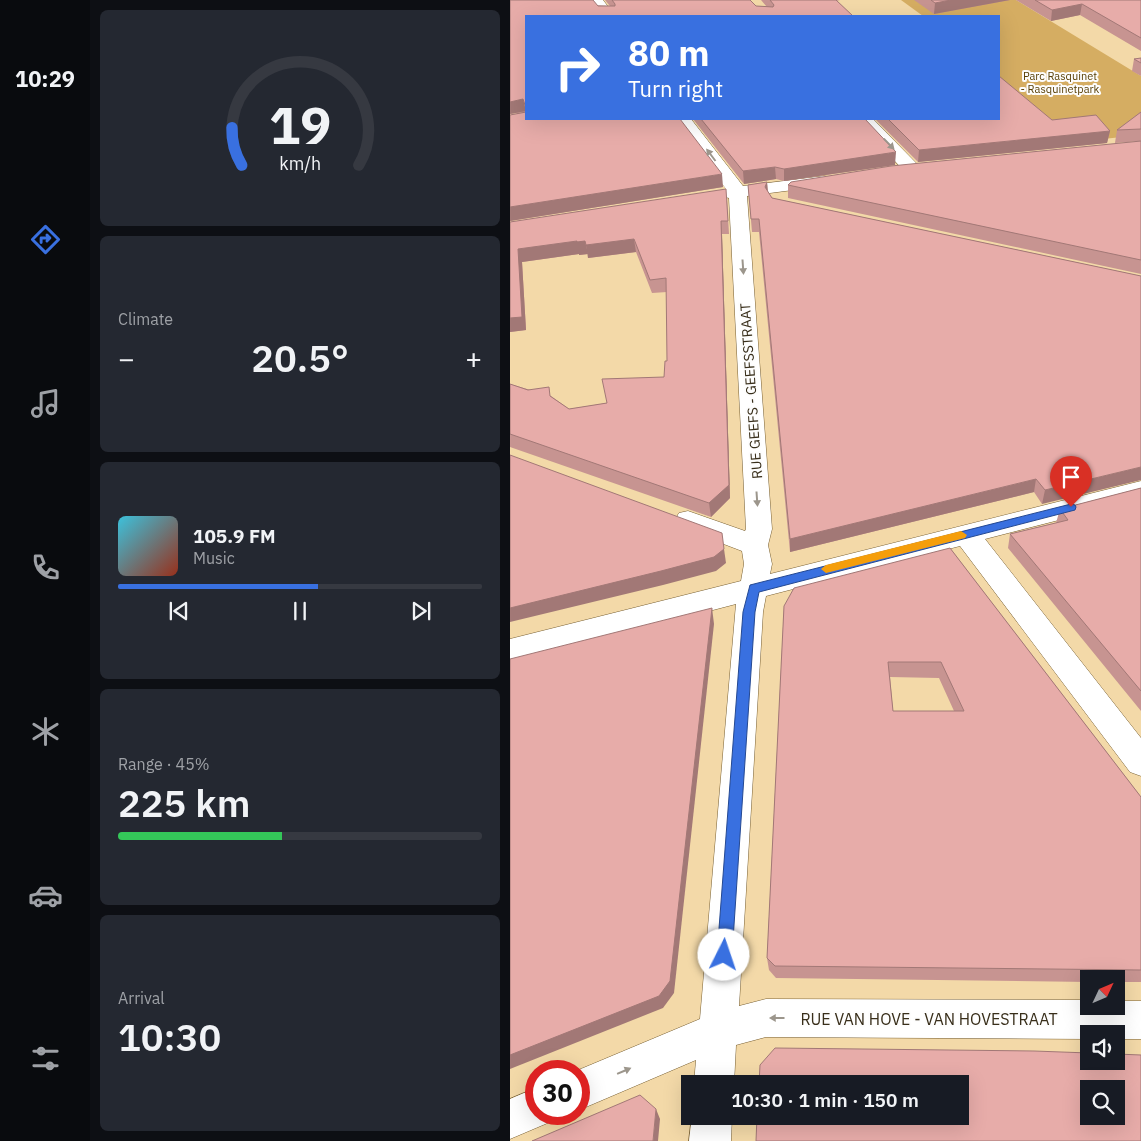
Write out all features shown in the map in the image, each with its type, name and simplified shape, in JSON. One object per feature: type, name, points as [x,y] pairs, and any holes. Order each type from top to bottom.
[{"type":"street","points":[[596,0],[607,15]]},
{"type":"street","points":[[684,120],[738,192]]},
{"type":"street","points":[[865,120],[913,170]]},
{"type":"street","points":[[890,172],[933,168]]},
{"type":"street","points":[[710,197],[776,186],[782,197],[841,178]]},
{"type":"street","name":"RUE GEEFS - GEEFSSTRAAT","points":[[715,1075],[749,612],[758,564],[755,545],[759,529],[738,192]]},
{"type":"street","points":[[510,651],[1141,490]]},
{"type":"street","points":[[666,513],[755,545]]},
{"type":"street","points":[[966,534],[1141,762]]},
{"type":"street","name":"RUE VAN HOVE - VAN HOVESTRAAT","points":[[590,1085],[718,1030],[766,1018],[1141,1020]]},
{"type":"street","points":[[510,1119],[525,1113]]},
{"type":"street","points":[[710,1141],[711,1125]]},
{"type":"green space","name":"Parc Rasquinet - Rasquinetpark","points":[[901,0],[1016,0],[1141,76],[1141,135],[1103,139],[1045,132],[1000,95],[1000,15],[922,15]]},
{"type":"building","points":[[510,0],[593,0],[598,6],[615,6],[612,0],[750,0],[756,6],[773,7],[774,5],[770,0],[836,0],[852,15],[525,15],[525,105],[523,99],[510,102]]},
{"type":"building","points":[[931,0],[951,0],[935,3]]},
{"type":"building","points":[[1035,0],[1141,0],[1141,38],[1082,4],[1052,10]]},
{"type":"building","points":[[1141,58],[1141,63],[1134,59]]},
{"type":"building","points":[[1000,77],[1052,120],[1096,115],[1110,131],[919,150],[889,120],[1000,120]]},
{"type":"building","points":[[525,112],[525,120],[681,120],[722,174],[510,207],[510,115]]},
{"type":"building","points":[[1141,112],[1141,129],[1117,130]]},
{"type":"building","points":[[702,120],[866,120],[896,152],[784,169],[775,167],[743,171]]},
{"type":"building","points":[[1141,141],[1141,260],[788,185],[791,182],[891,166]]},
{"type":"building","points":[[767,182],[765,187],[772,198],[1141,276],[1141,467],[1045,490],[1036,479],[790,539],[759,219],[751,219],[748,185]]},
{"type":"building","points":[[726,189],[728,221],[721,221],[729,485],[709,503],[510,434],[510,384],[528,390],[549,387],[550,396],[569,409],[607,403],[602,379],[664,377],[665,361],[667,361],[666,278],[650,280],[634,239],[586,245],[585,241],[577,241],[518,249],[522,317],[510,318],[510,222]]},
{"type":"building","points":[[510,455],[722,533],[724,549],[714,557],[510,608]]},
{"type":"building","points":[[1141,488],[1141,691],[1010,534],[1068,520],[1060,509]]},
{"type":"building","points":[[950,548],[1141,797],[1141,970],[775,966],[767,958],[784,606],[794,588]],"holes":[[[888,662],[941,662],[964,711],[893,711]]]},
{"type":"building","points":[[712,608],[670,981],[659,996],[510,1055],[510,659]]},
{"type":"building","points":[[775,1048],[1080,1053],[1080,1070],[1125,1070],[1125,1054],[1141,1055],[1141,1141],[756,1141],[757,1125],[969,1125],[969,1075],[759,1075],[760,1065]]},
{"type":"building","points":[[640,1095],[656,1109],[653,1141],[532,1141],[570,1125],[590,1125],[590,1116]]},
{"type":"slow traffic","points":[[826,569],[961,535]]},
{"type":"route","points":[[724,955],[749,612],[754,588],[1071,507]]}]
